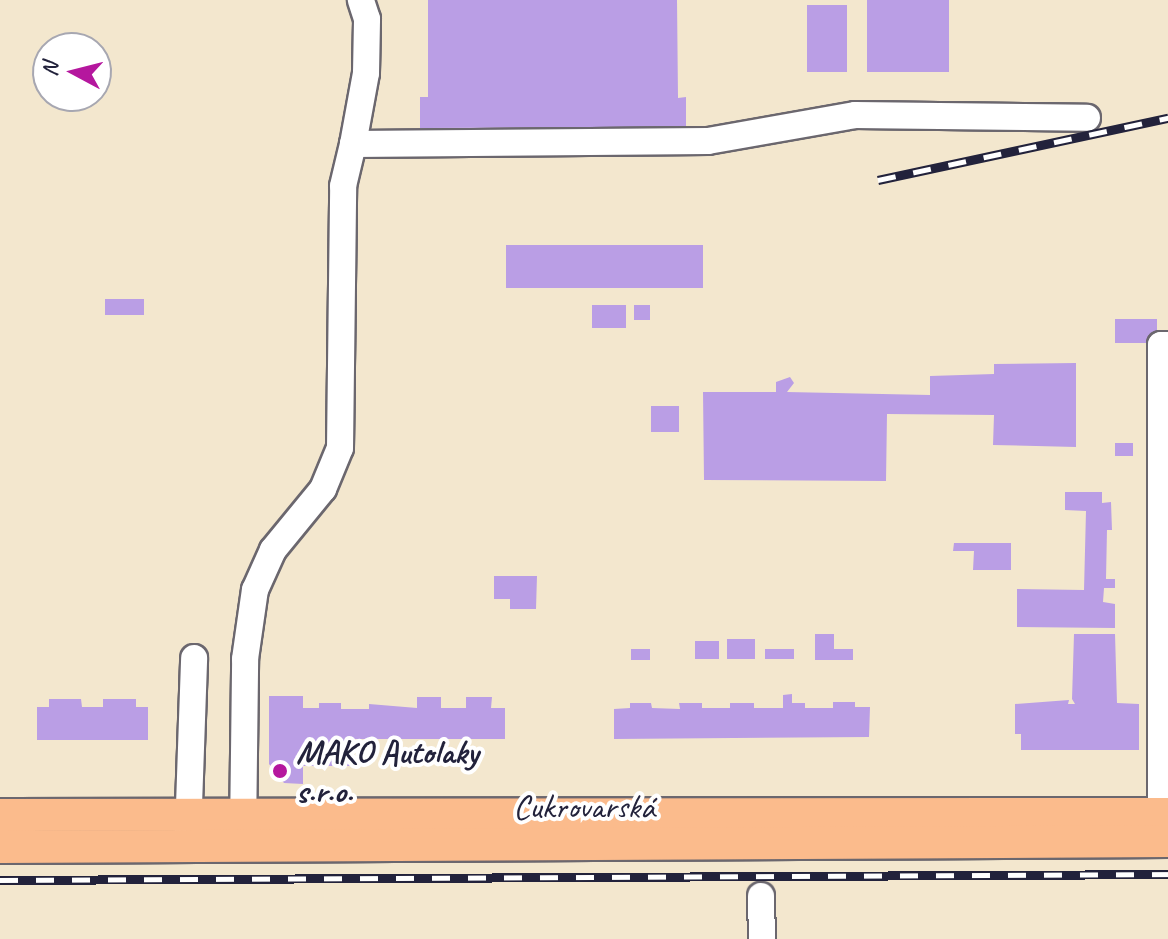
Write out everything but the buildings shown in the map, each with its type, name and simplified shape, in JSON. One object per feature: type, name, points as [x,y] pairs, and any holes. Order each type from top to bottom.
[{"type":"main road","name":"Cukrovarská","points":[[0,815],[244,814],[1166,823]]},
{"type":"main road","name":"Cukrovarská","points":[[0,847],[243,847],[1166,823]]},
{"type":"street","points":[[243,847],[248,624],[261,577],[273,550],[323,489],[340,448],[343,186],[366,73],[367,19],[361,0]]},
{"type":"street","points":[[353,144],[708,141],[855,115],[1087,118]]},
{"type":"street","points":[[1166,823],[1161,345],[1168,345]]},
{"type":"street","points":[[188,847],[194,658]]},
{"type":"street","points":[[761,896],[762,939]]},
{"type":"railway","points":[[878,180],[1168,118]]},
{"type":"railway","points":[[0,880],[1168,874]]},
{"type":"place","name":"MAKO Autolaky s.r.o.","points":[[280,771]]}]
